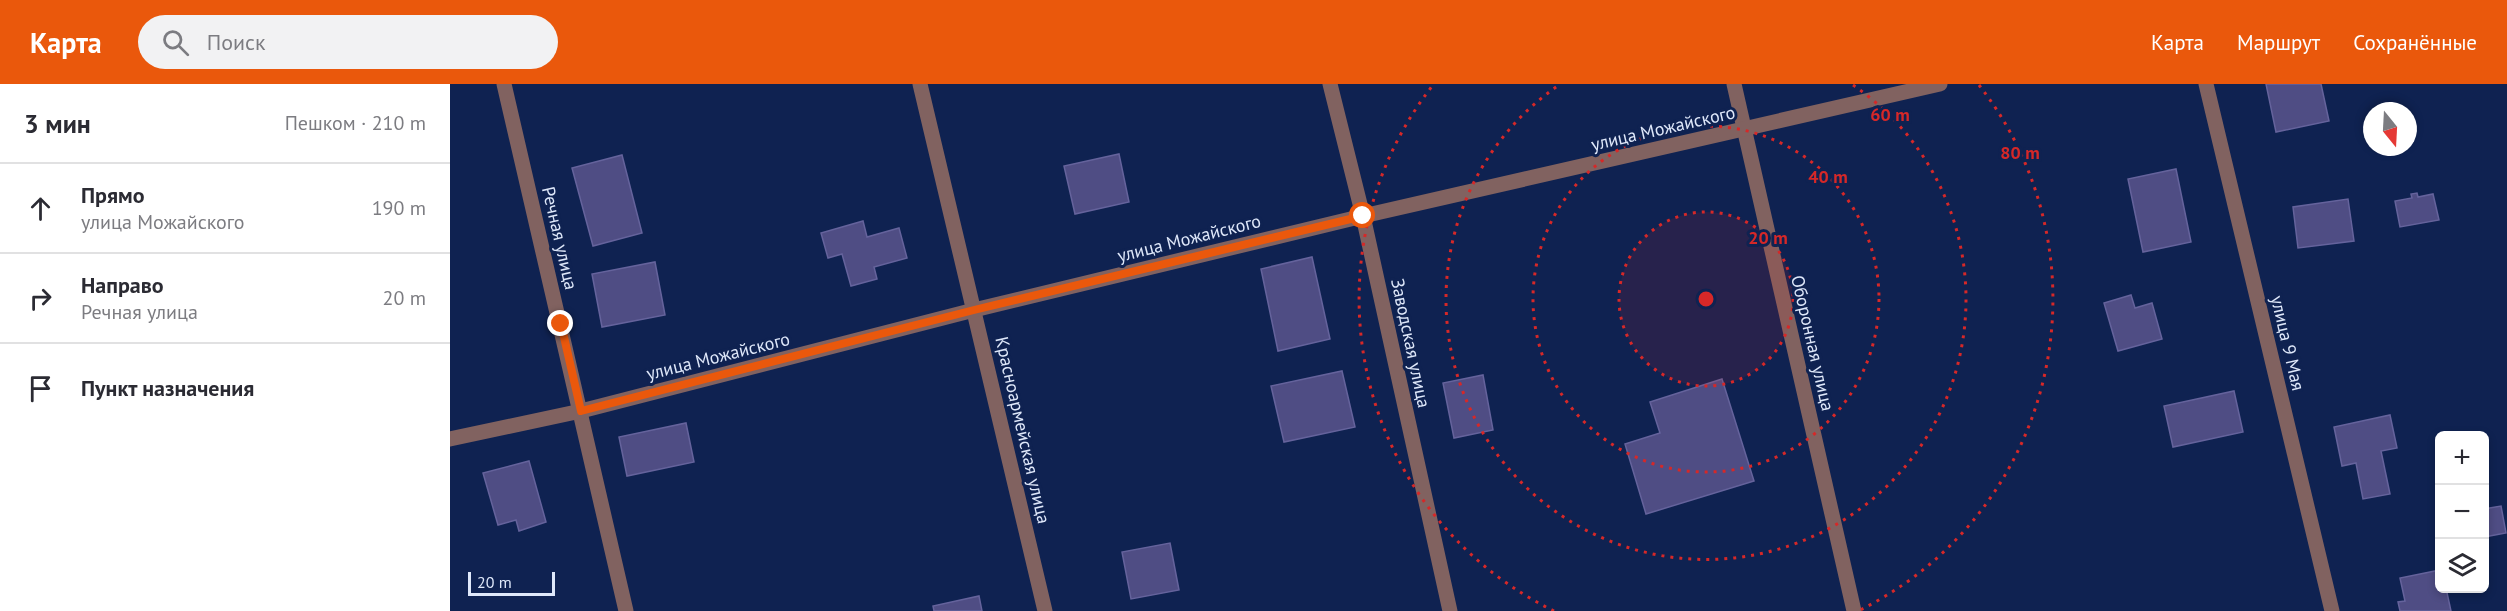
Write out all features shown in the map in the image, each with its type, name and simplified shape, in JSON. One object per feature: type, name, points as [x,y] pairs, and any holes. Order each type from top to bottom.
[{"type":"street","name":"Речная улица","points":[[504,84],[626,611]]},
{"type":"street","name":"Красноармейская улица","points":[[920,84],[1045,611]]},
{"type":"street","name":"Заводская улица","points":[[1330,84],[1363,216],[1450,611]]},
{"type":"street","name":"Оборонная улица","points":[[1734,84],[1854,611]]},
{"type":"street","name":"улица Можайского","points":[[450,439],[581,411],[974,310],[1363,216],[1940,84]]},
{"type":"street","name":"улица 9 Мая","points":[[2206,84],[2332,611]]},
{"type":"building","points":[[2266,84],[2321,84],[2329,121],[2276,132]]},
{"type":"building","points":[[1119,154],[1129,202],[1075,214],[1064,166]]},
{"type":"building","points":[[622,155],[642,233],[593,246],[572,168]]},
{"type":"building","points":[[2176,169],[2191,242],[2143,252],[2128,179]]},
{"type":"building","points":[[2417,193],[2418,197],[2433,194],[2439,220],[2400,227],[2395,201],[2412,198],[2411,194]]},
{"type":"building","points":[[2348,199],[2354,241],[2298,248],[2293,207]]},
{"type":"building","points":[[863,221],[867,237],[899,228],[907,258],[874,267],[877,279],[851,286],[842,254],[828,258],[821,233]]},
{"type":"building","points":[[1312,257],[1330,339],[1278,351],[1261,269]]},
{"type":"building","points":[[655,262],[665,315],[602,327],[592,274]]},
{"type":"building","points":[[2131,295],[2135,308],[2152,303],[2162,339],[2118,351],[2104,303]]},
{"type":"building","points":[[1342,371],[1355,427],[1284,442],[1271,386]]},
{"type":"building","points":[[1483,375],[1493,430],[1454,438],[1443,383]]},
{"type":"building","points":[[1722,379],[1754,481],[1646,514],[1625,444],[1660,433],[1650,402]]},
{"type":"building","points":[[2234,391],[2243,432],[2173,447],[2164,406]]},
{"type":"building","points":[[2390,415],[2397,448],[2381,451],[2390,494],[2363,499],[2356,463],[2342,466],[2334,427]]},
{"type":"building","points":[[686,423],[694,462],[627,476],[619,437]]},
{"type":"building","points":[[529,461],[546,522],[519,531],[516,520],[498,525],[483,473]]},
{"type":"building","points":[[2501,506],[2506,533],[2489,536],[2489,508]]},
{"type":"building","points":[[1170,543],[1179,590],[1131,599],[1122,552]]},
{"type":"building","points":[[2435,571],[2435,593],[2447,593],[2451,611],[2400,611],[2398,602],[2405,601],[2400,578]]},
{"type":"building","points":[[979,596],[982,611],[934,611],[933,606]]},
{"type":"route","points":[[561,324],[581,411],[974,310],[1363,216]]}]
